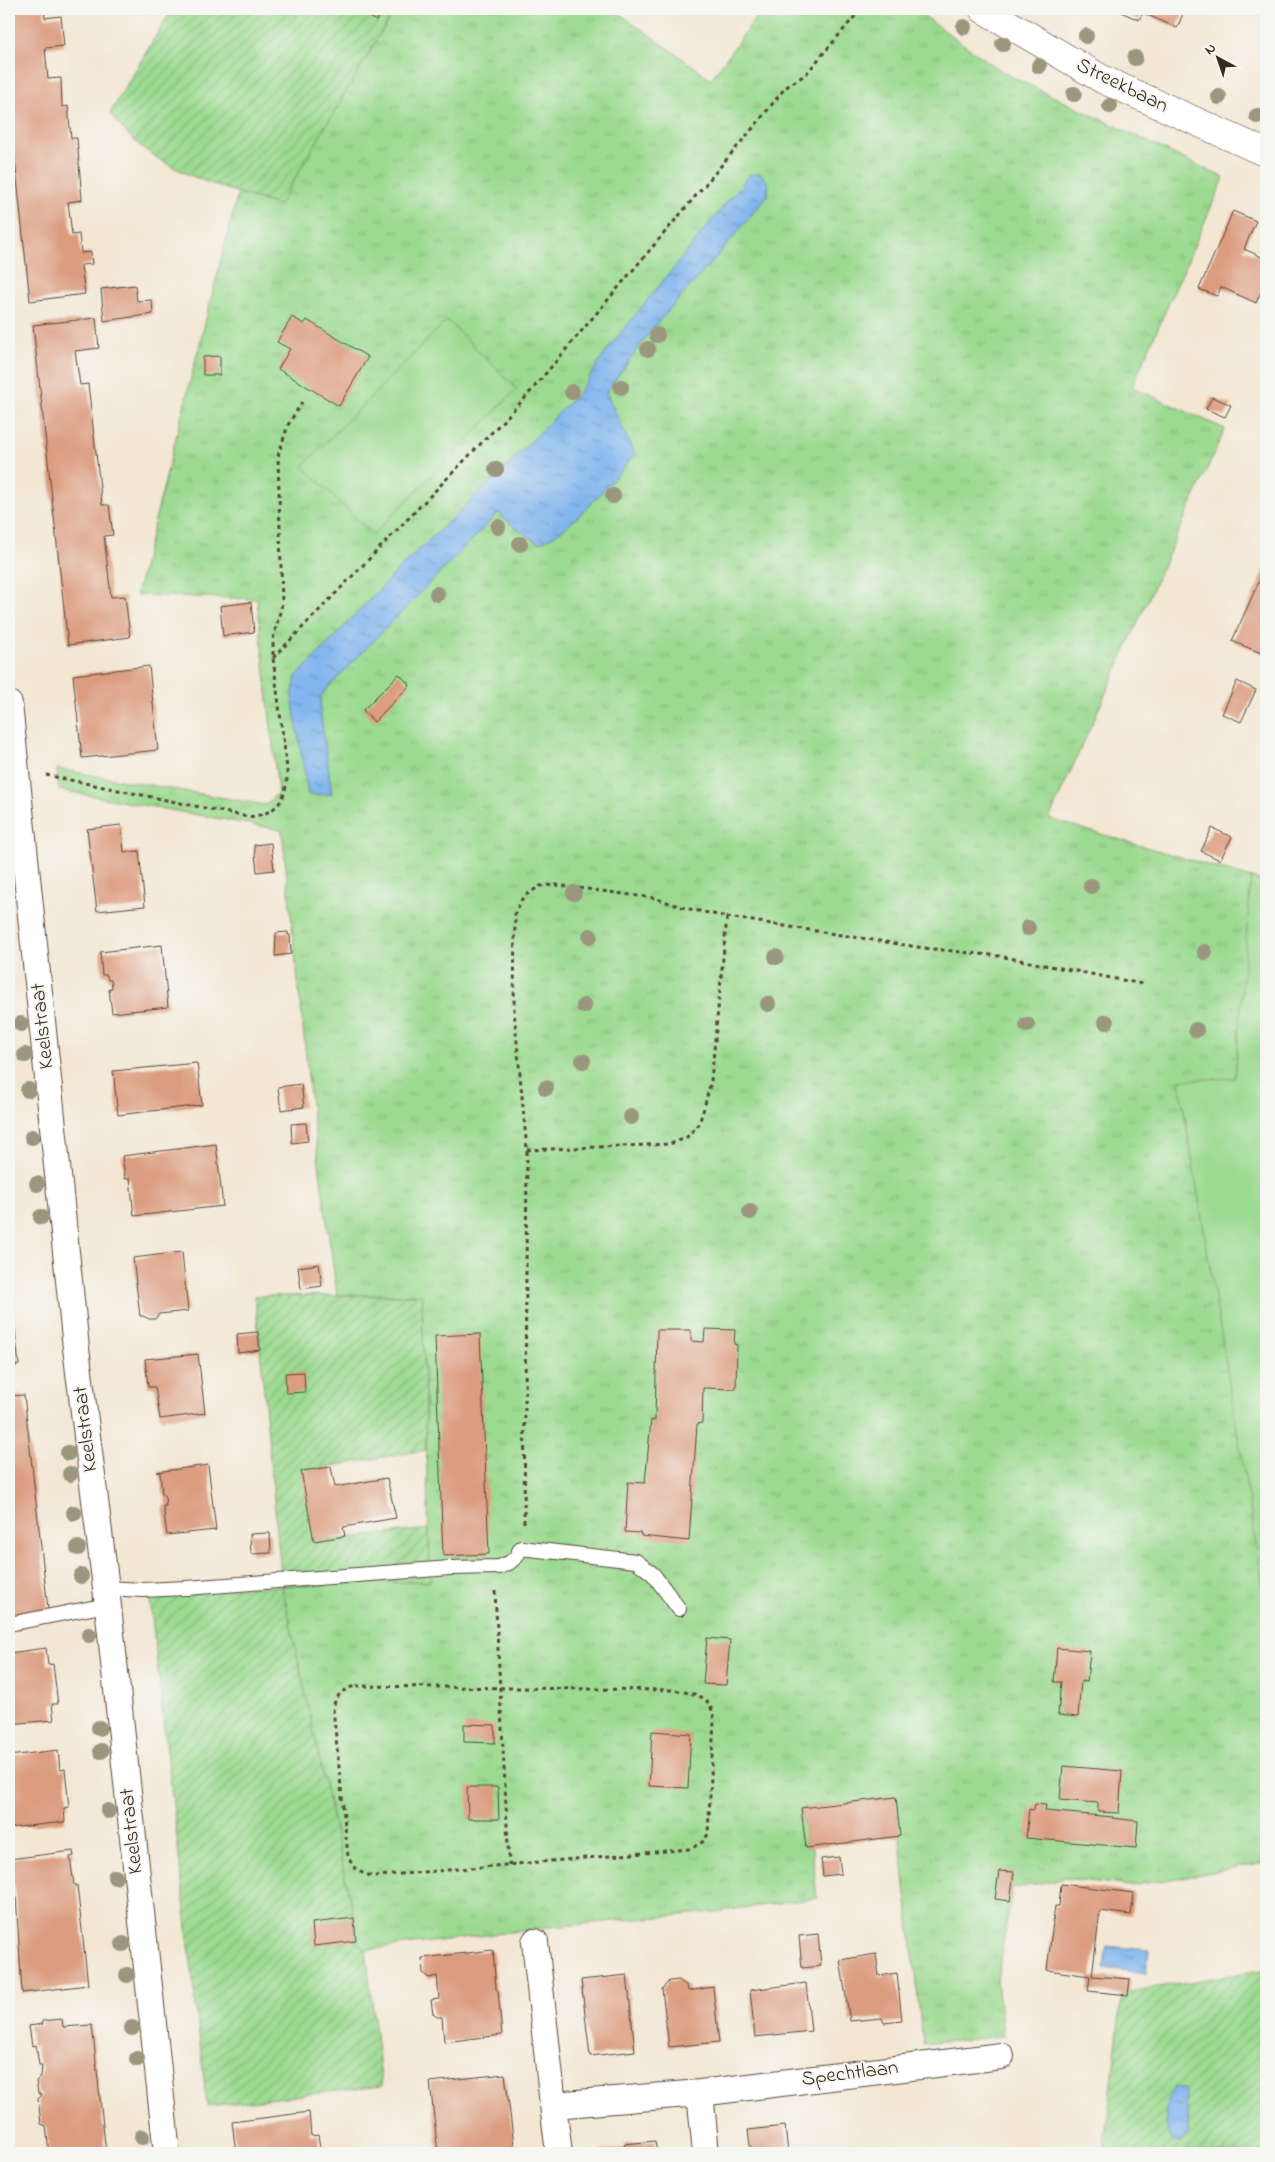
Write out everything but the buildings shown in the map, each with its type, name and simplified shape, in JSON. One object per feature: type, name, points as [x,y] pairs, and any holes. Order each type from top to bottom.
[{"type":"street","name":"Streekbaan","points":[[983,9],[1102,79],[1266,153]]},
{"type":"street","name":"Keelstraat","points":[[9,704],[12,772],[167,2153]]},
{"type":"street","points":[[535,1942],[559,2153]]},
{"type":"street","name":"Spechtlaan","points":[[554,2105],[700,2093],[1001,2056]]},
{"type":"street","points":[[700,2093],[706,2153]]},
{"type":"lane","points":[[9,1624],[106,1597],[143,1590],[450,1568],[494,1568],[509,1563],[522,1548],[636,1561],[653,1574],[679,1609]]},
{"type":"path","points":[[273,658],[525,398],[758,122],[771,104],[785,88],[806,74],[861,9]]},
{"type":"path","points":[[12,772],[248,817],[262,815],[275,808],[284,797],[288,783],[273,658],[273,639],[282,604],[278,456],[288,425],[302,402]]},
{"type":"path","points":[[522,1548],[524,1538],[527,1150],[514,1010],[515,913],[523,897],[540,886],[556,885],[654,898],[686,908],[727,917],[924,948],[999,956],[1142,984]]},
{"type":"path","points":[[527,1150],[670,1144],[686,1138],[698,1124],[711,1081],[727,917]]},
{"type":"path","points":[[494,1568],[509,1865]]},
{"type":"path","points":[[356,1686],[501,1688],[673,1690],[696,1694],[704,1698],[713,1712],[714,1720],[710,1827],[704,1841],[690,1849],[378,1876],[370,1876],[356,1870],[348,1856],[333,1708],[335,1700],[340,1693],[347,1688],[356,1686]]},
{"type":"green space","points":[[172,9],[395,9],[279,205],[209,183],[164,162],[144,149],[126,133],[110,113]]},
{"type":"green space","points":[[395,9],[613,9],[711,79],[762,9],[914,9],[1004,73],[1224,178],[1132,387],[1225,429],[1049,819],[1266,882],[1266,1863],[1130,1886],[1065,1878],[1012,1889],[997,1980],[1003,2036],[923,2044],[895,1797],[801,1808],[806,1848],[812,1848],[817,1898],[714,1912],[550,1927],[366,1950],[356,1941],[354,1918],[282,1586],[430,1581],[422,1295],[337,1295],[312,1113],[282,830],[59,790],[57,769],[265,805],[278,793],[257,599],[136,595],[238,193],[279,205]]},
{"type":"green space","points":[[447,320],[517,389],[373,535],[303,466]]},
{"type":"green space","points":[[1251,878],[1266,882],[1266,1605],[1179,1080],[1235,1078]]},
{"type":"green space","points":[[422,1295],[426,1450],[308,1470],[320,1541],[429,1529],[430,1581],[282,1586],[255,1296]]},
{"type":"green space","points":[[282,1586],[354,1918],[356,1941],[366,1950],[382,2086],[207,2106],[149,1591]]},
{"type":"green space","points":[[1266,1969],[1266,2153],[1104,2153],[1122,1993]]},
{"type":"water","points":[[760,173],[769,184],[767,196],[719,254],[653,328],[606,392],[635,455],[590,505],[550,538],[538,543],[498,513],[321,695],[320,710],[332,794],[308,795],[292,697],[296,677],[396,572],[515,458],[579,392],[611,345],[749,175]]},
{"type":"water","points":[[1107,1946],[1149,1950],[1146,1973],[1104,1968]]},
{"type":"water","points":[[1174,2087],[1184,2089],[1186,2097],[1188,2135],[1181,2143],[1172,2142],[1166,2114],[1167,2101]]}]
